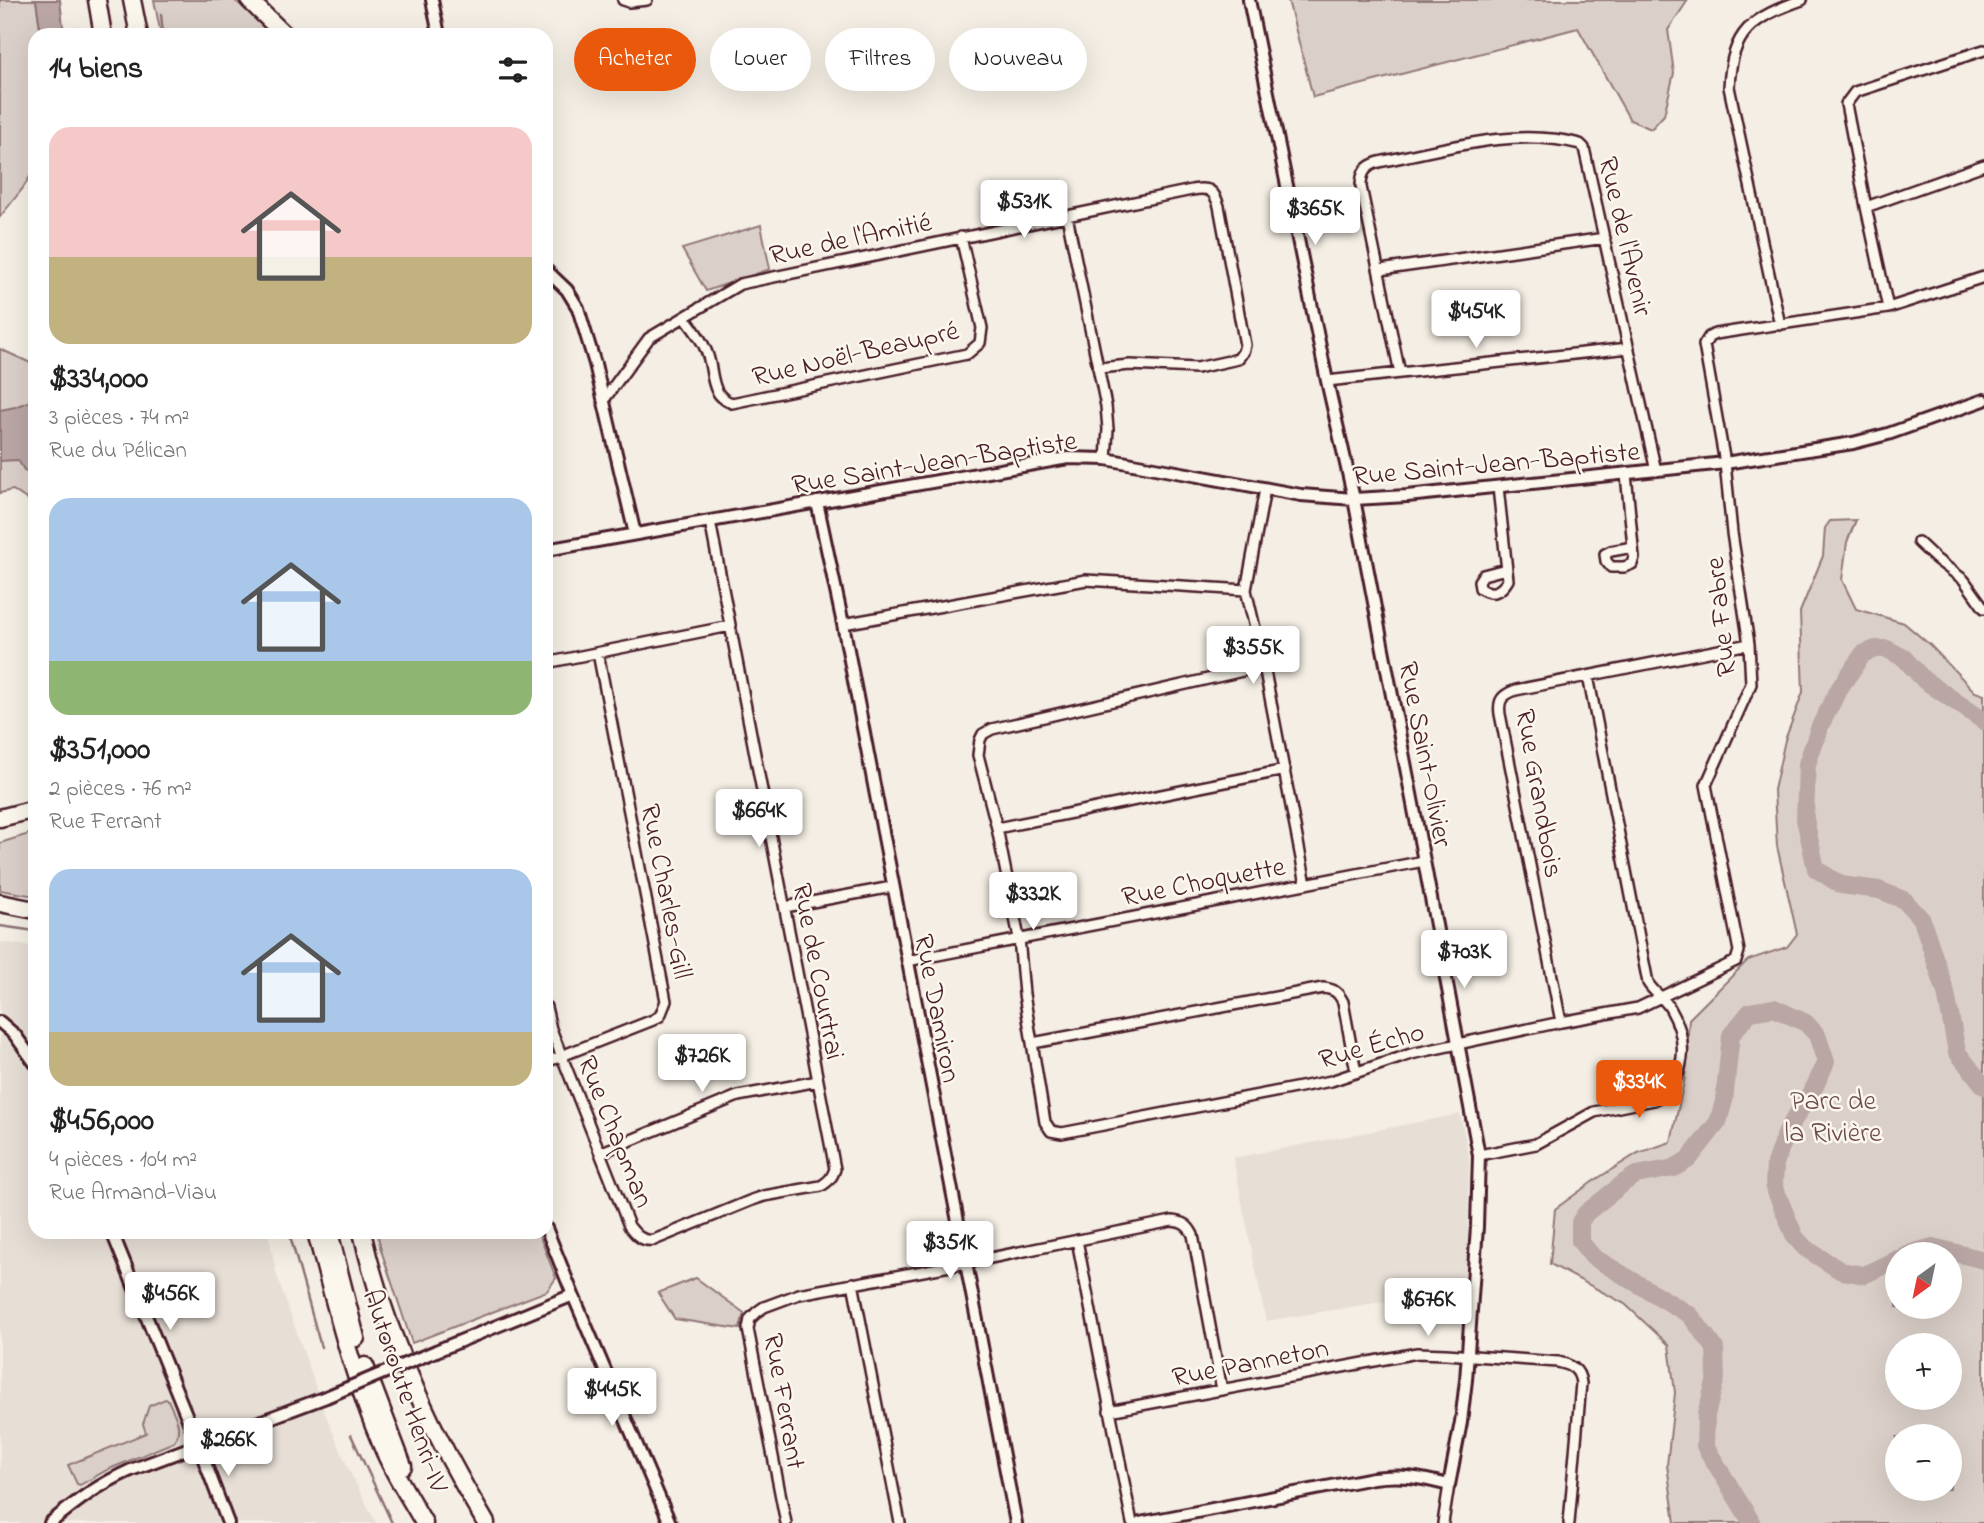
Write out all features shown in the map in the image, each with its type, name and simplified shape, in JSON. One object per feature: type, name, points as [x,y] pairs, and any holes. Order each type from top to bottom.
[{"type":"highway","points":[[97,0],[102,28]]},
{"type":"highway","points":[[132,0],[138,28]]},
{"type":"highway","points":[[249,0],[278,28]]},
{"type":"highway","points":[[0,818],[28,811]]},
{"type":"highway","points":[[0,904],[28,909]]},
{"type":"highway","points":[[318,1239],[336,1308],[383,1450],[425,1523]]},
{"type":"highway","name":"Autoroute Henri-IV","points":[[332,1239],[364,1363],[425,1523]]},
{"type":"highway","name":"Autoroute Henri-IV","points":[[363,1239],[388,1321],[415,1388],[435,1432],[486,1523]]},
{"type":"street","points":[[432,0],[438,28]]},
{"type":"street","points":[[623,0],[647,0]]},
{"type":"street","name":"Rue Saint-Olivier","points":[[1250,0],[1327,381],[1354,499],[1479,1156],[1468,1356],[1461,1422],[1443,1523]]},
{"type":"street","points":[[1802,0],[1760,17],[1740,39],[1730,66],[1729,87],[1780,325],[1888,308],[1984,277]]},
{"type":"street","points":[[1888,308],[1846,104],[1855,92],[1984,50]]},
{"type":"street","name":"Rue de l'Avenir","points":[[1400,373],[1362,187],[1361,177],[1365,169],[1379,162],[1497,139],[1523,136],[1560,139],[1580,144],[1584,148],[1605,238],[1656,471]]},
{"type":"street","points":[[1866,207],[1984,166]]},
{"type":"street","name":"Rue de l'Amitié","points":[[603,401],[649,338],[740,284],[1201,188],[1210,190],[1219,206],[1245,345],[1243,352],[1238,359],[1231,362],[1198,368],[1130,365],[1099,368]]},
{"type":"street","points":[[1067,216],[1099,368],[1108,429],[1106,459]]},
{"type":"street","name":"Rue Noël-Beaupré","points":[[685,318],[708,355],[718,395],[724,401],[732,403],[967,354],[980,343],[982,328],[961,237]]},
{"type":"street","points":[[1380,270],[1605,238]]},
{"type":"street","points":[[553,277],[567,290],[578,308],[635,534]]},
{"type":"street","name":"Rue Fabre","points":[[1736,961],[1739,951],[1706,785],[1752,684],[1725,463],[1703,352],[1705,342],[1715,334],[1780,325]]},
{"type":"street","points":[[1327,381],[1629,348]]},
{"type":"street","name":"Rue Saint-Jean-Baptiste","points":[[553,549],[1068,458],[1106,459],[1301,495],[1354,499],[1656,471],[1853,443],[1888,434],[1984,400]]},
{"type":"street","points":[[1626,474],[1633,547]]},
{"type":"street","points":[[1498,487],[1506,569]]},
{"type":"street","points":[[1265,489],[1246,590],[1264,666],[1306,884]]},
{"type":"street","name":"Rue Damiron","points":[[817,502],[843,624],[1016,1523]]},
{"type":"street","name":"Rue de Courtrai","points":[[710,521],[835,1169],[829,1182]]},
{"type":"street","points":[[1918,542],[1964,580],[1984,608]]},
{"type":"street","points":[[843,624],[1086,580],[1246,590]]},
{"type":"street","points":[[553,662],[730,626]]},
{"type":"street","name":"Rue Grandbois","points":[[1561,1022],[1499,705],[1508,693],[1516,690],[1749,644]]},
{"type":"street","name":"Rue Charles-Gill","points":[[553,1060],[653,1020],[660,1016],[666,1001],[598,653]]},
{"type":"street","points":[[1264,666],[992,729],[979,740],[978,755],[997,828],[1019,939],[1024,994],[1033,1043],[1323,988],[1333,989],[1343,1002],[1356,1072]]},
{"type":"street","points":[[1479,1156],[1536,1144],[1594,1112],[1643,1104],[1661,1096],[1676,1080],[1681,1067],[1684,1041],[1672,1010],[1648,983],[1588,676]]},
{"type":"street","points":[[997,828],[1285,771]]},
{"type":"street","name":"Rue Choquette","points":[[907,961],[1424,861]]},
{"type":"street","points":[[785,908],[892,887]]},
{"type":"street","name":"Rue Écho","points":[[1033,1043],[1045,1122],[1051,1131],[1062,1133],[1331,1082],[1411,1054],[1561,1022],[1639,1009],[1736,961]]},
{"type":"street","points":[[0,1022],[15,1035],[28,1053]]},
{"type":"street","name":"Rue Chapman","points":[[553,1034],[629,1226],[642,1240],[651,1241],[752,1200],[829,1182]]},
{"type":"street","points":[[600,1153],[738,1096],[818,1081]]},
{"type":"street","name":"Rue Ferrant","points":[[786,1523],[748,1329],[757,1312],[764,1307],[799,1294],[1172,1221],[1181,1222],[1189,1227],[1193,1235],[1222,1390]]},
{"type":"street","points":[[116,1239],[228,1523]]},
{"type":"street","points":[[551,1239],[670,1523]]},
{"type":"street","points":[[1077,1240],[1132,1523]]},
{"type":"street","points":[[853,1283],[900,1523]]},
{"type":"street","points":[[50,1523],[104,1482],[326,1397],[573,1295]]},
{"type":"street","name":"Rue Panneton","points":[[1109,1411],[1417,1353],[1569,1364],[1580,1375],[1581,1383],[1569,1523]]},
{"type":"street","points":[[1140,1523],[1397,1475],[1449,1485]]},
{"type":"shaded area","points":[[36,0],[60,0],[63,28],[40,28]]},
{"type":"shaded area","points":[[28,402],[28,472],[18,460],[0,461],[0,410]]},
{"type":"shaded area","points":[[0,942],[28,946],[28,1239],[269,1239],[277,1276],[324,1411],[349,1470],[376,1523],[0,1523]]},
{"type":"shaded area","points":[[1460,1114],[1469,1158],[1467,1288],[1266,1321],[1233,1158]]},
{"type":"green space","points":[[0,0],[36,0],[40,28],[28,28],[28,180],[0,217]]},
{"type":"green space","points":[[154,0],[234,0],[265,28],[160,28]]},
{"type":"green space","points":[[1288,0],[1688,0],[1668,30],[1674,73],[1664,115],[1651,129],[1630,120],[1578,28],[1313,97]]},
{"type":"green space","points":[[761,225],[770,269],[706,291],[682,249]]},
{"type":"green space","points":[[0,349],[28,362],[28,500],[13,490],[0,493]]},
{"type":"green space","name":"Parc de la Rivière","points":[[1856,520],[1847,542],[1842,580],[1856,609],[1904,623],[1930,645],[1975,692],[1984,695],[1984,1523],[1675,1523],[1667,1465],[1675,1393],[1669,1345],[1625,1304],[1550,1264],[1555,1209],[1638,1153],[1671,1142],[1685,1077],[1689,1019],[1748,960],[1787,947],[1797,934],[1777,846],[1774,790],[1785,740],[1803,692],[1800,612],[1823,556],[1825,528],[1830,521]]},
{"type":"green space","points":[[28,834],[28,895],[0,890],[0,843]]},
{"type":"green space","points":[[379,1239],[541,1239],[556,1278],[547,1291],[412,1343]]},
{"type":"green space","points":[[696,1278],[744,1313],[740,1329],[675,1319],[658,1293]]},
{"type":"green space","points":[[168,1400],[177,1421],[178,1432],[174,1442],[107,1470],[80,1485],[77,1484],[68,1465],[146,1433],[143,1424],[149,1406]]},
{"type":"waterway","points":[[161,14],[162,28]]},
{"type":"waterway","points":[[1984,721],[1924,680],[1904,658],[1887,649],[1875,649],[1863,654],[1839,689],[1820,726],[1807,764],[1805,819],[1816,869],[1841,885],[1879,890],[1904,900],[1922,920],[1946,993],[1957,1052],[1984,1086]]},
{"type":"waterway","points":[[0,926],[28,930]]},
{"type":"waterway","points":[[1752,1523],[1705,1446],[1706,1415],[1716,1378],[1715,1348],[1690,1315],[1593,1257],[1580,1241],[1580,1222],[1586,1213],[1636,1175],[1674,1168],[1689,1159],[1718,1122],[1724,1101],[1731,1035],[1750,1012],[1774,1008],[1806,1023],[1817,1035],[1826,1062],[1815,1086],[1788,1129],[1775,1163],[1774,1187],[1795,1237],[1805,1248],[1841,1271],[1864,1275],[1885,1265]]},
{"type":"waterway","points":[[291,1239],[321,1347]]},
{"type":"waterway","points":[[1962,1254],[1984,1260]]},
{"type":"waterway","points":[[351,1435],[392,1523]]}]
